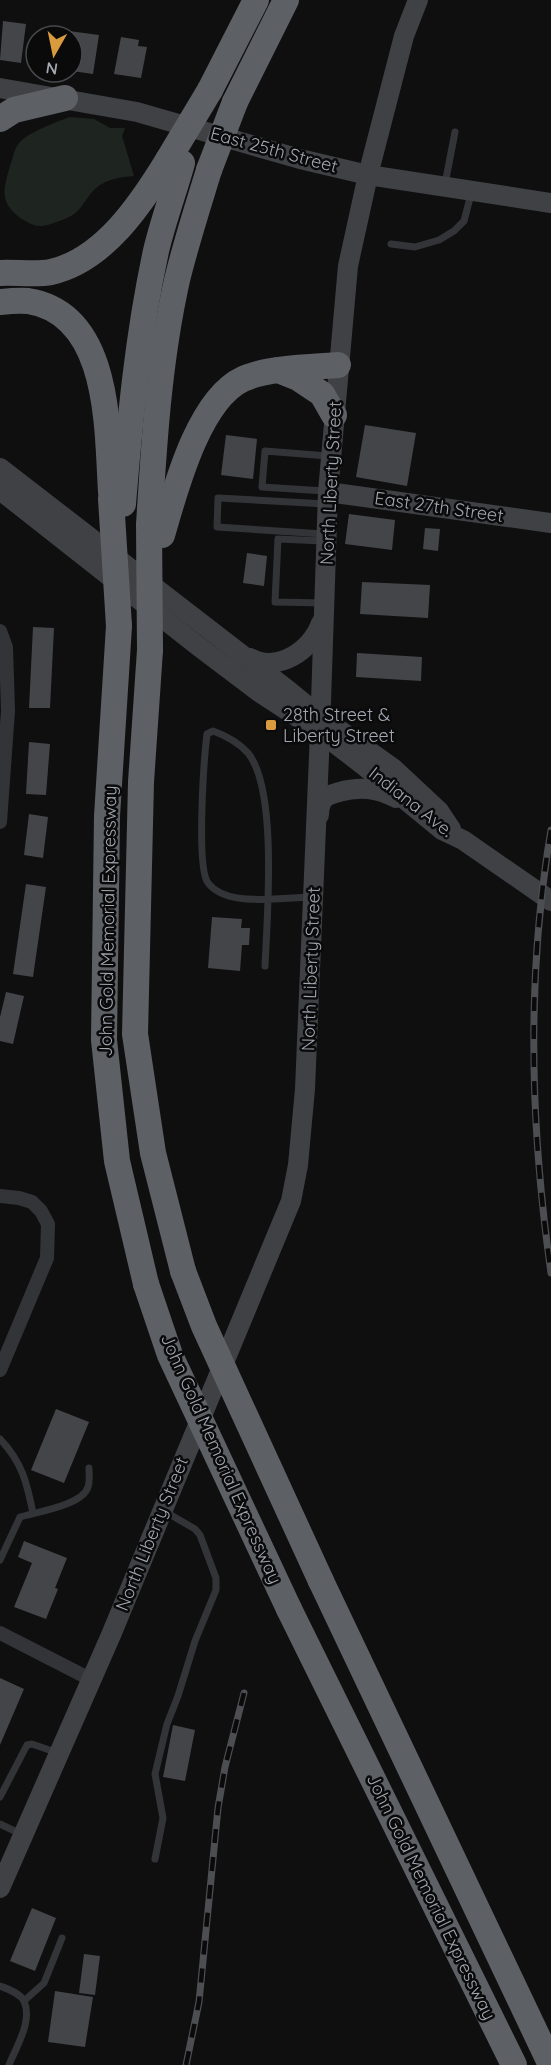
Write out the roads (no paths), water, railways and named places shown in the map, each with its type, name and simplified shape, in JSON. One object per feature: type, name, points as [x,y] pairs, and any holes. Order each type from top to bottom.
[{"type":"highway","points":[[117,501],[142,327],[175,162],[256,0]]},
{"type":"highway","points":[[155,530],[155,419],[165,342],[177,279],[209,170],[236,102],[286,0]]},
{"type":"highway","points":[[0,119],[14,110],[65,98]]},
{"type":"highway","points":[[0,273],[51,272],[92,252],[116,231],[155,180],[175,162]]},
{"type":"highway","points":[[0,262],[28,272]]},
{"type":"highway","points":[[0,302],[31,302],[51,309],[68,320],[81,335],[98,372],[107,419],[117,501]]},
{"type":"highway","points":[[155,530],[184,462],[209,413],[222,394],[243,379],[278,370],[338,365]]},
{"type":"highway","points":[[278,370],[298,378],[322,394],[334,415]]},
{"type":"highway","name":"John Gold Memorial Expressway","points":[[117,501],[119,626],[107,816],[104,1040],[117,1161],[146,1284],[170,1355],[289,1609],[514,2065]]},
{"type":"highway","name":"John Gold Memorial Expressway","points":[[155,530],[141,782],[135,1034],[153,1153],[183,1270],[204,1326],[321,1581],[551,2065]]},
{"type":"main road","name":"North Liberty Street","points":[[0,1888],[90,1678],[111,1635],[291,1200],[298,1165],[305,1089],[321,725],[327,498],[348,267],[368,175],[404,36],[418,0]]},
{"type":"main road","name":"East 25th Street","points":[[0,88],[137,112],[300,159],[368,175],[551,203]]},
{"type":"main road","name":"Indiana Ave.","points":[[0,468],[236,651],[363,765],[442,831],[463,840]]},
{"type":"main road","name":"Indiana Ave.","points":[[0,490],[278,706],[321,725],[394,769],[439,811],[448,825],[463,840]]},
{"type":"main road","name":"East 27th Street","points":[[327,498],[551,523]]},
{"type":"main road","points":[[236,651],[257,662],[267,663],[302,652],[318,633],[324,609]]},
{"type":"main road","points":[[316,830],[321,803],[326,797],[351,789],[376,790],[413,807]]},
{"type":"main road","points":[[463,840],[551,901]]},
{"type":"street","points":[[0,631],[6,647],[8,711],[0,822]]},
{"type":"street","points":[[0,1196],[32,1202],[41,1211],[48,1224],[47,1258],[0,1370]]},
{"type":"street","points":[[0,1633],[90,1678]]},
{"type":"lane","points":[[444,187],[455,132]]},
{"type":"lane","points":[[391,244],[415,247],[439,240],[454,231],[464,221],[472,191]]},
{"type":"lane","points":[[327,498],[262,487],[265,451],[331,456]]},
{"type":"lane","points":[[326,538],[217,527],[218,498],[327,498]]},
{"type":"lane","points":[[324,609],[275,602],[278,539],[326,538]]},
{"type":"lane","points":[[265,966],[268,899],[269,868],[266,815],[260,781],[249,754],[230,737],[213,731],[207,734],[202,851],[207,881],[218,891],[248,899],[268,899],[314,897]]},
{"type":"lane","points":[[0,1439],[10,1450],[26,1480],[33,1513]]},
{"type":"lane","points":[[0,1560],[20,1517],[70,1503],[82,1497],[88,1488],[89,1468]]},
{"type":"lane","points":[[155,1859],[162,1818],[155,1774],[167,1724],[195,1641],[216,1590],[216,1578],[200,1535],[195,1529],[162,1510]]},
{"type":"lane","points":[[0,1797],[27,1745],[32,1744],[58,1753]]},
{"type":"lane","points":[[0,1824],[23,1835]]},
{"type":"lane","points":[[24,2001],[44,1983],[62,1938]]},
{"type":"lane","points":[[0,1986],[17,1994],[24,2001],[27,2019],[9,2065]]},
{"type":"railway","points":[[551,830],[543,885],[534,996],[535,1107],[551,1273]]},
{"type":"railway","points":[[186,2065],[199,2002],[218,1808],[225,1767],[244,1693]]},
{"type":"place","name":"28th Street & Liberty Street","points":[[271,725]]}]
